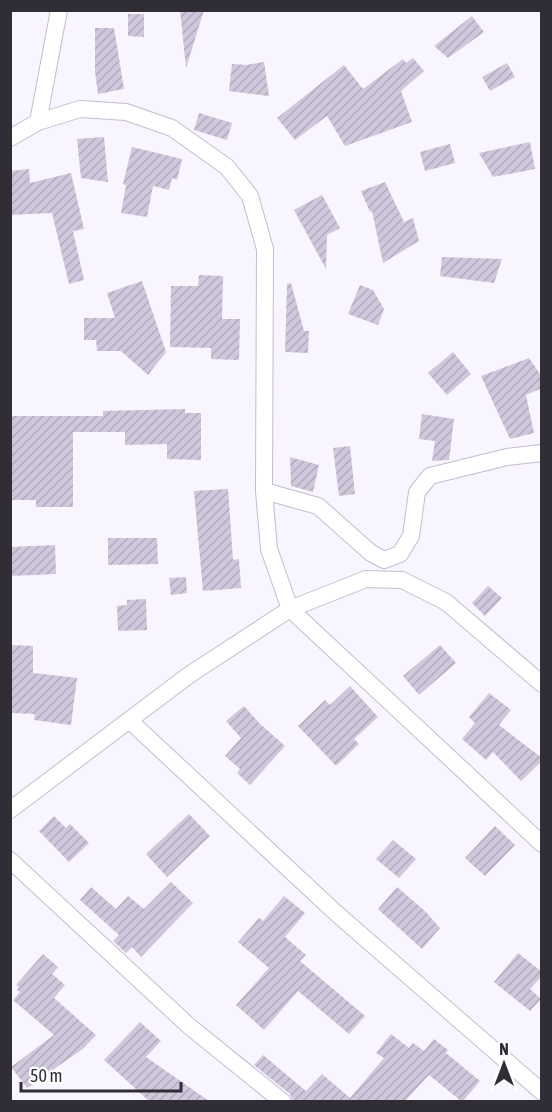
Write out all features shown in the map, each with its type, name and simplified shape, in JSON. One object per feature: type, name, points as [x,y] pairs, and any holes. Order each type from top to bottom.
[{"type":"street","points":[[38,122],[59,10]]},
{"type":"street","points":[[10,138],[38,122],[80,109],[126,112],[172,128],[227,167],[250,196],[265,249],[264,491],[268,549],[290,609],[542,844]]},
{"type":"street","points":[[264,491],[318,506],[371,553],[384,560],[400,554],[411,536],[417,492],[429,476],[507,456],[542,453]]},
{"type":"street","points":[[10,810],[189,675],[290,609],[366,579],[402,580],[446,602],[542,684]]},
{"type":"street","points":[[130,721],[336,913],[542,1092]]},
{"type":"street","points":[[10,860],[189,1026],[283,1101]]},
{"type":"building","points":[[180,10],[204,10],[186,68]]},
{"type":"building","points":[[128,14],[144,14],[144,37],[128,36]]},
{"type":"building","points":[[472,16],[484,32],[448,58],[434,46]]},
{"type":"building","points":[[95,28],[114,28],[124,89],[98,94],[95,72]]},
{"type":"building","points":[[413,58],[424,71],[401,91],[412,122],[345,146],[327,116],[295,140],[277,118],[344,65],[363,89],[403,59],[406,63]]},
{"type":"building","points":[[264,62],[269,96],[229,91],[232,64],[246,65]]},
{"type":"building","points":[[507,63],[515,77],[490,91],[482,77]]},
{"type":"building","points":[[199,113],[232,123],[227,140],[194,130]]},
{"type":"building","points":[[104,137],[108,182],[81,178],[77,139]]},
{"type":"building","points":[[530,142],[535,169],[493,177],[479,153]]},
{"type":"building","points":[[450,144],[455,163],[425,171],[420,152]]},
{"type":"building","points":[[132,147],[182,159],[177,180],[172,178],[169,190],[153,186],[147,217],[121,213],[126,185],[123,184]]},
{"type":"building","points":[[29,169],[30,183],[71,173],[84,229],[73,231],[84,280],[69,284],[52,213],[10,215],[10,171]]},
{"type":"building","points":[[385,182],[404,222],[413,218],[419,241],[383,263],[372,211],[370,212],[361,191]]},
{"type":"building","points":[[322,195],[340,228],[327,235],[326,269],[294,210]]},
{"type":"building","points":[[442,257],[502,259],[494,283],[440,276]]},
{"type":"building","points":[[199,275],[223,276],[222,319],[240,319],[239,360],[211,359],[211,348],[170,347],[171,286],[198,286]]},
{"type":"building","points":[[142,281],[166,352],[148,375],[121,351],[97,351],[96,340],[84,340],[84,318],[115,318],[107,293]]},
{"type":"building","points":[[291,283],[304,331],[309,331],[308,353],[285,352],[287,284]]},
{"type":"building","points":[[360,285],[373,290],[384,309],[378,325],[348,314]]},
{"type":"building","points":[[453,352],[471,374],[447,395],[428,373]]},
{"type":"building","points":[[529,358],[542,377],[542,388],[526,395],[534,433],[510,439],[481,376]]},
{"type":"building","points":[[185,409],[185,413],[201,413],[201,460],[167,459],[167,444],[125,445],[125,432],[73,432],[73,507],[36,507],[36,500],[10,500],[10,416],[103,416],[103,411]]},
{"type":"building","points":[[422,414],[454,419],[449,460],[432,461],[435,441],[419,439]]},
{"type":"building","points":[[350,446],[355,494],[339,496],[333,448]]},
{"type":"building","points":[[290,457],[319,465],[313,492],[291,486]]},
{"type":"building","points":[[228,489],[233,560],[239,559],[241,588],[203,591],[194,491]]},
{"type":"building","points":[[108,538],[157,538],[158,564],[108,565]]},
{"type":"building","points":[[55,545],[56,574],[10,576],[10,547]]},
{"type":"building","points":[[186,577],[187,593],[171,595],[169,578]]},
{"type":"building","points":[[488,586],[502,598],[485,616],[472,603]]},
{"type":"building","points":[[146,599],[147,630],[118,631],[117,606],[127,605],[127,600]]},
{"type":"building","points":[[10,645],[33,646],[33,673],[77,678],[71,725],[34,720],[35,714],[10,713]]},
{"type":"building","points":[[440,645],[456,663],[419,695],[403,676]]},
{"type":"building","points":[[350,686],[378,717],[354,739],[359,744],[336,766],[298,726],[325,700],[330,705]]},
{"type":"building","points":[[489,693],[511,710],[499,725],[542,758],[542,761],[521,781],[493,752],[486,760],[462,739],[475,723],[469,717]]},
{"type":"building","points":[[244,706],[285,746],[250,785],[237,773],[240,769],[225,756],[241,738],[226,721]]},
{"type":"building","points":[[189,814],[210,836],[167,877],[146,854]]},
{"type":"building","points":[[54,816],[66,828],[70,824],[89,843],[69,862],[39,831]]},
{"type":"building","points":[[495,826],[515,845],[485,876],[465,858]]},
{"type":"building","points":[[393,840],[416,859],[399,878],[376,859]]},
{"type":"building","points":[[171,882],[193,903],[141,957],[132,947],[126,953],[113,941],[119,935],[80,900],[91,887],[116,909],[128,896],[144,909]]},
{"type":"building","points":[[397,887],[426,912],[440,928],[422,949],[378,909]]},
{"type":"building","points":[[284,896],[305,913],[285,937],[306,955],[300,961],[365,1016],[349,1034],[298,991],[264,1030],[236,1005],[269,968],[238,942],[259,918],[263,921]]},
{"type":"building","points":[[518,953],[542,972],[542,976],[530,989],[541,999],[530,1011],[494,982]]},
{"type":"building","points":[[43,954],[58,967],[52,974],[65,985],[54,998],[96,1035],[84,1048],[27,1088],[11,1067],[54,1035],[13,1000],[20,992],[16,985]]},
{"type":"building","points":[[140,1022],[161,1041],[146,1057],[209,1101],[149,1101],[104,1060]]},
{"type":"building","points":[[391,1034],[409,1048],[413,1043],[424,1051],[434,1039],[448,1050],[446,1053],[480,1081],[463,1101],[429,1075],[405,1101],[293,1101],[290,1094],[254,1065],[263,1055],[306,1091],[322,1074],[350,1098],[384,1058],[376,1053]]}]
